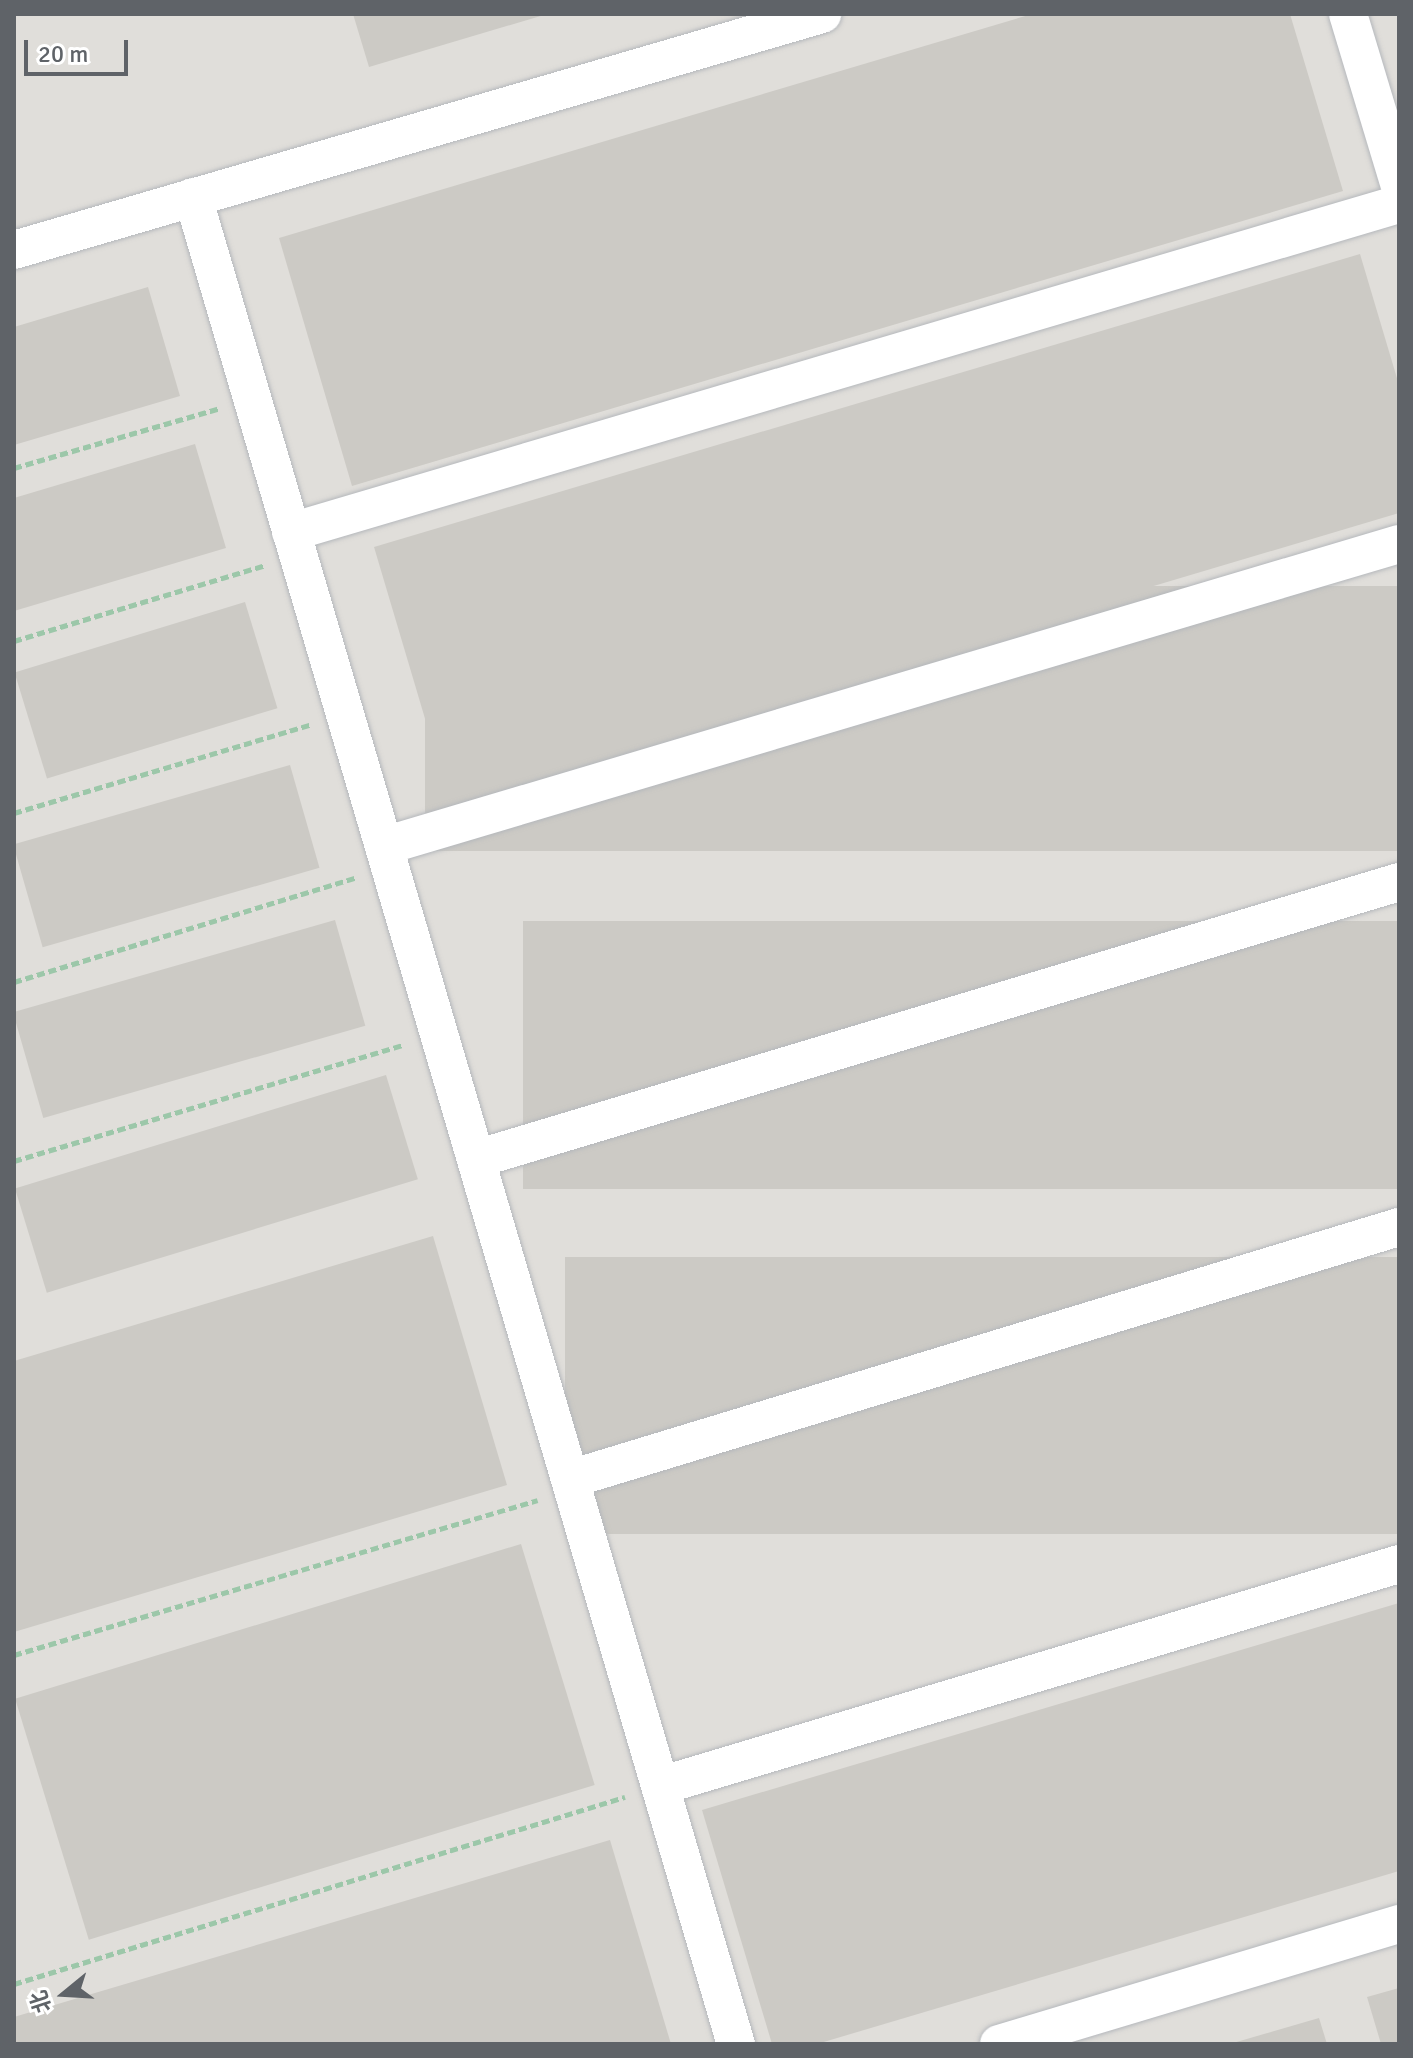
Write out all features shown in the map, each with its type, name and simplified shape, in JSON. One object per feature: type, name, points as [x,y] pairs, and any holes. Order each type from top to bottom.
[{"type":"lane","points":[[14,250],[822,14]]},
{"type":"lane","points":[[1348,14],[1399,183]]},
{"type":"lane","points":[[193,197],[736,2044]]},
{"type":"lane","points":[[295,544],[1399,204]]},
{"type":"lane","points":[[387,857],[1399,544]]},
{"type":"lane","points":[[476,1159],[1399,882]]},
{"type":"lane","points":[[572,1484],[1399,1227]]},
{"type":"lane","points":[[660,1786],[1399,1564]]},
{"type":"lane","points":[[999,2044],[1399,1924]]},
{"type":"path","points":[[14,468],[252,398]]},
{"type":"path","points":[[14,641],[295,544]]},
{"type":"path","points":[[14,813],[345,714]]},
{"type":"path","points":[[14,982],[387,857]]},
{"type":"path","points":[[14,1161],[439,1034]]},
{"type":"path","points":[[14,1655],[572,1484]]},
{"type":"path","points":[[14,1984],[660,1786]]},
{"type":"shaded area","points":[[14,14],[1399,14],[1399,2044],[14,2044]]},
{"type":"building","points":[[353,14],[544,14],[544,15],[369,67]]},
{"type":"building","points":[[1032,14],[1290,14],[1343,191],[352,486],[279,238]]},
{"type":"building","points":[[1360,254],[1399,385],[1399,513],[448,796],[374,547]]},
{"type":"building","points":[[148,287],[180,396],[14,445],[14,327]]},
{"type":"building","points":[[195,444],[226,548],[14,611],[14,498]]},
{"type":"building","points":[[425,586],[1399,586],[1399,851],[425,851]]},
{"type":"building","points":[[245,602],[277,708],[47,779],[15,672]]},
{"type":"building","points":[[290,765],[319,868],[43,947],[14,844]]},
{"type":"building","points":[[335,920],[365,1026],[43,1118],[14,1012]]},
{"type":"building","points":[[523,921],[1399,921],[1399,1189],[523,1189]]},
{"type":"building","points":[[386,1075],[418,1179],[47,1293],[15,1188]]},
{"type":"building","points":[[433,1236],[507,1485],[14,1632],[14,1361]]},
{"type":"building","points":[[565,1257],[1399,1257],[1399,1534],[565,1534]]},
{"type":"building","points":[[521,1544],[595,1785],[89,1940],[15,1699]]},
{"type":"building","points":[[1399,1603],[1399,1871],[817,2044],[772,2044],[702,1810]]},
{"type":"building","points":[[610,1840],[671,2044],[14,2044],[14,2017]]},
{"type":"building","points":[[1399,1988],[1399,2044],[1381,2044],[1367,1997]]},
{"type":"building","points":[[1319,2018],[1327,2044],[1233,2044],[1233,2043]]}]
